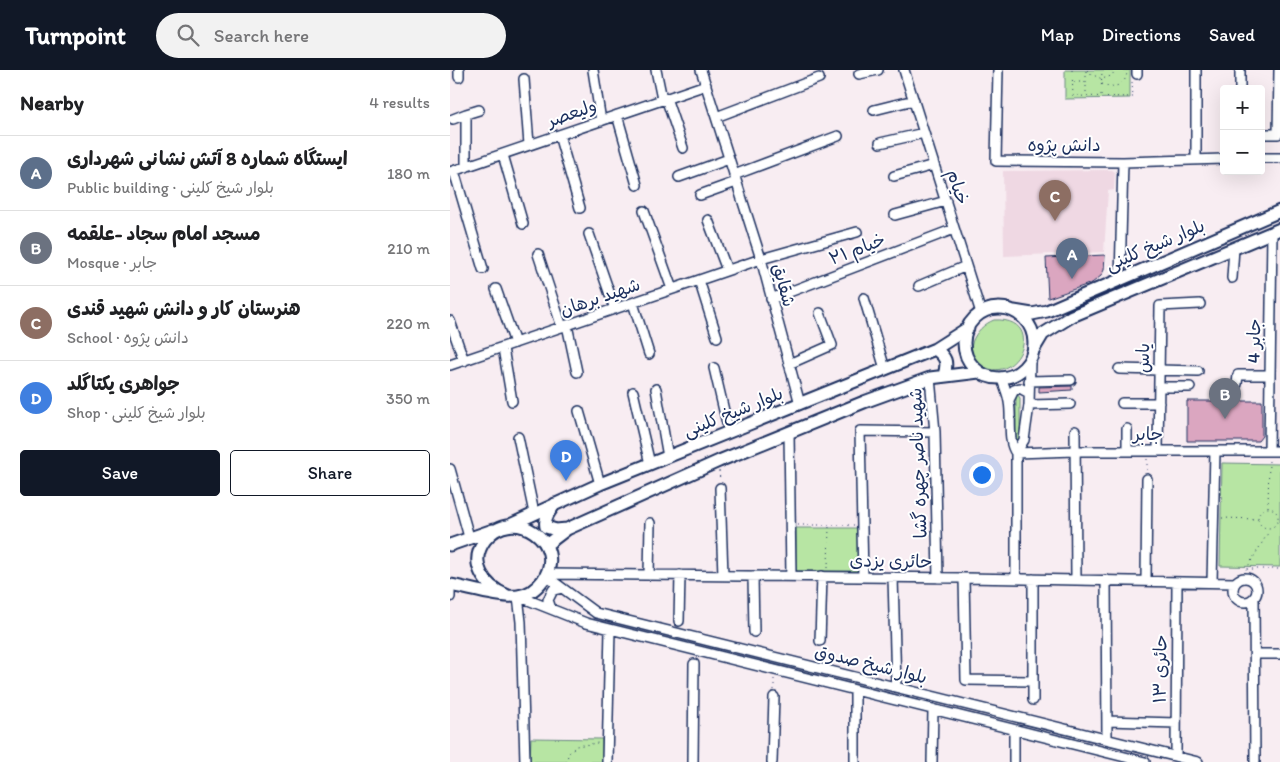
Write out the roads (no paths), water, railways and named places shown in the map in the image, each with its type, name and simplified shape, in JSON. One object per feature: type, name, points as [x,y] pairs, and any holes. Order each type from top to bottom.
[{"type":"main road","name":"بلوار شیخ کلینی","points":[[1014,312],[1032,314],[1047,310],[1280,211]]},
{"type":"main road","name":"بلوار شیخ کلینی","points":[[1032,354],[1043,334],[1072,316],[1276,230]]},
{"type":"main road","points":[[1120,279],[1122,294]]},
{"type":"main road","points":[[992,309],[1014,312],[1023,318],[1030,327],[1034,337],[1032,354],[1023,369],[1013,376],[1002,378],[990,377],[979,372],[970,363],[965,351],[965,338],[968,328],[973,320],[992,309]]},
{"type":"main road","name":"بلوار شیخ کلینی","points":[[450,546],[469,537],[504,526],[600,484],[935,349],[968,328]]},
{"type":"main road","points":[[935,349],[944,356],[947,365],[944,375]]},
{"type":"main road","points":[[546,545],[567,529],[718,461],[864,402],[930,378],[979,372]]},
{"type":"main road","points":[[555,504],[547,515],[546,527],[556,530],[567,529]]},
{"type":"main road","points":[[450,585],[506,595],[518,596],[530,593],[539,586],[546,575],[549,554],[540,536],[531,529],[521,525],[504,526],[490,534],[483,543],[479,553],[478,564],[481,575],[487,584],[496,591],[506,595]]},
{"type":"street","points":[[593,70],[601,120]]},
{"type":"street","points":[[656,70],[664,99],[683,148]]},
{"type":"street","name":"شقایق","points":[[701,70],[761,259],[800,404]]},
{"type":"street","points":[[859,74],[878,70]]},
{"type":"street","name":"خیام","points":[[904,70],[981,314]]},
{"type":"street","name":"دانش پژوه","points":[[998,70],[996,161],[1123,162],[1220,159]]},
{"type":"street","points":[[1196,70],[1196,160]]},
{"type":"street","points":[[1240,70],[1240,85]]},
{"type":"street","points":[[1265,134],[1278,134],[1279,70]]},
{"type":"street","points":[[524,78],[529,145]]},
{"type":"street","points":[[716,117],[819,78]]},
{"type":"street","name":"ولیعصر","points":[[452,172],[706,85]]},
{"type":"street","points":[[874,110],[914,100]]},
{"type":"street","points":[[453,119],[479,110]]},
{"type":"street","points":[[466,114],[466,167]]},
{"type":"street","points":[[617,115],[636,185]]},
{"type":"street","points":[[880,143],[924,133]]},
{"type":"street","points":[[559,135],[580,208]]},
{"type":"street","points":[[700,195],[735,178],[838,136]]},
{"type":"street","points":[[502,155],[523,224]]},
{"type":"street","points":[[1265,158],[1280,158]]},
{"type":"street","points":[[679,177],[729,159]]},
{"type":"street","points":[[1120,279],[1123,162]]},
{"type":"street","points":[[894,176],[934,165]]},
{"type":"street","points":[[452,172],[483,269]]},
{"type":"street","points":[[895,215],[946,202]]},
{"type":"street","points":[[644,211],[672,289]]},
{"type":"street","points":[[708,220],[727,270]]},
{"type":"street","name":"خیام ۲۱","points":[[772,299],[954,229]]},
{"type":"street","name":"جابر 4","points":[[1269,450],[1276,230]]},
{"type":"street","name":"شهید برهان","points":[[450,365],[727,270],[857,232]]},
{"type":"street","points":[[589,234],[615,309]]},
{"type":"street","points":[[1232,278],[1234,248]]},
{"type":"street","points":[[538,254],[565,326],[577,372]]},
{"type":"street","points":[[919,286],[966,266]]},
{"type":"street","points":[[699,280],[717,337]]},
{"type":"street","points":[[496,290],[515,344]]},
{"type":"street","points":[[864,298],[885,369]]},
{"type":"street","points":[[633,303],[649,354]]},
{"type":"street","name":"یاس","points":[[1158,451],[1160,306],[1200,304]]},
{"type":"street","points":[[789,364],[832,345],[820,313]]},
{"type":"street","points":[[450,321],[464,361]]},
{"type":"street","points":[[503,348],[512,401]]},
{"type":"street","points":[[1016,579],[1016,453],[1024,440],[1032,354]]},
{"type":"street","points":[[714,368],[729,432]]},
{"type":"street","points":[[1119,369],[1198,371]]},
{"type":"street","points":[[1237,384],[1238,376],[1270,375]]},
{"type":"street","name":"شهید ناصر چهره گشا","points":[[930,378],[934,432],[938,578]]},
{"type":"street","points":[[1002,378],[1009,400],[1012,449],[1016,453]]},
{"type":"street","points":[[1029,381],[1071,380]]},
{"type":"street","points":[[1159,387],[1190,387]]},
{"type":"street","points":[[1009,400],[1014,390],[1020,388],[1029,393]]},
{"type":"street","points":[[656,389],[668,457]]},
{"type":"street","points":[[633,392],[650,464]]},
{"type":"street","points":[[1122,403],[1159,403]]},
{"type":"street","points":[[1028,405],[1070,404]]},
{"type":"street","points":[[579,411],[600,484]]},
{"type":"street","points":[[1127,429],[1127,451]]},
{"type":"street","points":[[863,577],[860,431],[934,432]]},
{"type":"street","points":[[1075,431],[1076,580]]},
{"type":"street","points":[[789,433],[791,576]]},
{"type":"street","points":[[518,438],[534,513]]},
{"type":"street","points":[[1212,582],[1215,450]]},
{"type":"street","name":"جابر","points":[[1016,453],[1075,451],[1280,451]]},
{"type":"street","points":[[450,469],[469,537]]},
{"type":"street","points":[[1146,581],[1147,479]]},
{"type":"street","points":[[720,488],[723,575]]},
{"type":"street","points":[[649,575],[650,524]]},
{"type":"street","name":"حائری یزدی","points":[[546,575],[825,576],[1177,582],[1238,580]]},
{"type":"street","name":"بلوار شیخ صدوق","points":[[546,575],[596,613],[1198,762]]},
{"type":"street","points":[[679,621],[680,575]]},
{"type":"street","points":[[753,576],[754,632]]},
{"type":"street","points":[[820,641],[825,576]]},
{"type":"street","points":[[893,577],[896,687]]},
{"type":"street","points":[[964,578],[966,680],[1033,681]]},
{"type":"street","points":[[1249,578],[1256,583],[1258,591],[1254,598],[1247,602],[1239,601],[1234,595],[1233,587],[1238,580],[1249,578]]},
{"type":"street","points":[[1033,579],[1033,700]]},
{"type":"street","points":[[1106,580],[1107,740]]},
{"type":"street","name":"حائری ۱۳","points":[[1176,756],[1177,582]]},
{"type":"street","points":[[450,585],[450,597]]},
{"type":"street","points":[[551,609],[548,600],[550,595],[553,590],[562,588]]},
{"type":"street","points":[[518,596],[521,622],[525,762]]},
{"type":"street","name":"بلوار شیخ صدوق","points":[[518,596],[586,623],[1145,762]]},
{"type":"street","points":[[1254,598],[1255,762]]},
{"type":"street","points":[[607,762],[610,629]]},
{"type":"street","points":[[1255,654],[1280,654]]},
{"type":"street","points":[[692,762],[694,664]]},
{"type":"street","points":[[855,690],[855,762]]},
{"type":"street","points":[[772,762],[774,697]]},
{"type":"street","points":[[932,762],[933,709]]},
{"type":"street","points":[[1107,721],[1176,723]]},
{"type":"street","points":[[1014,730],[1014,762]]},
{"type":"place","name":"هنرستان کار و دانش شهید قندی","points":[[1055,221]]},
{"type":"place","name":"ایستگاه شماره 8 آتش نشانی شهرداری","points":[[1072,279]]},
{"type":"place","name":"مسجد امام سجاد -علقمه","points":[[1225,419]]},
{"type":"place","name":"جواهری یکتاگلد","points":[[566,481]]}]
